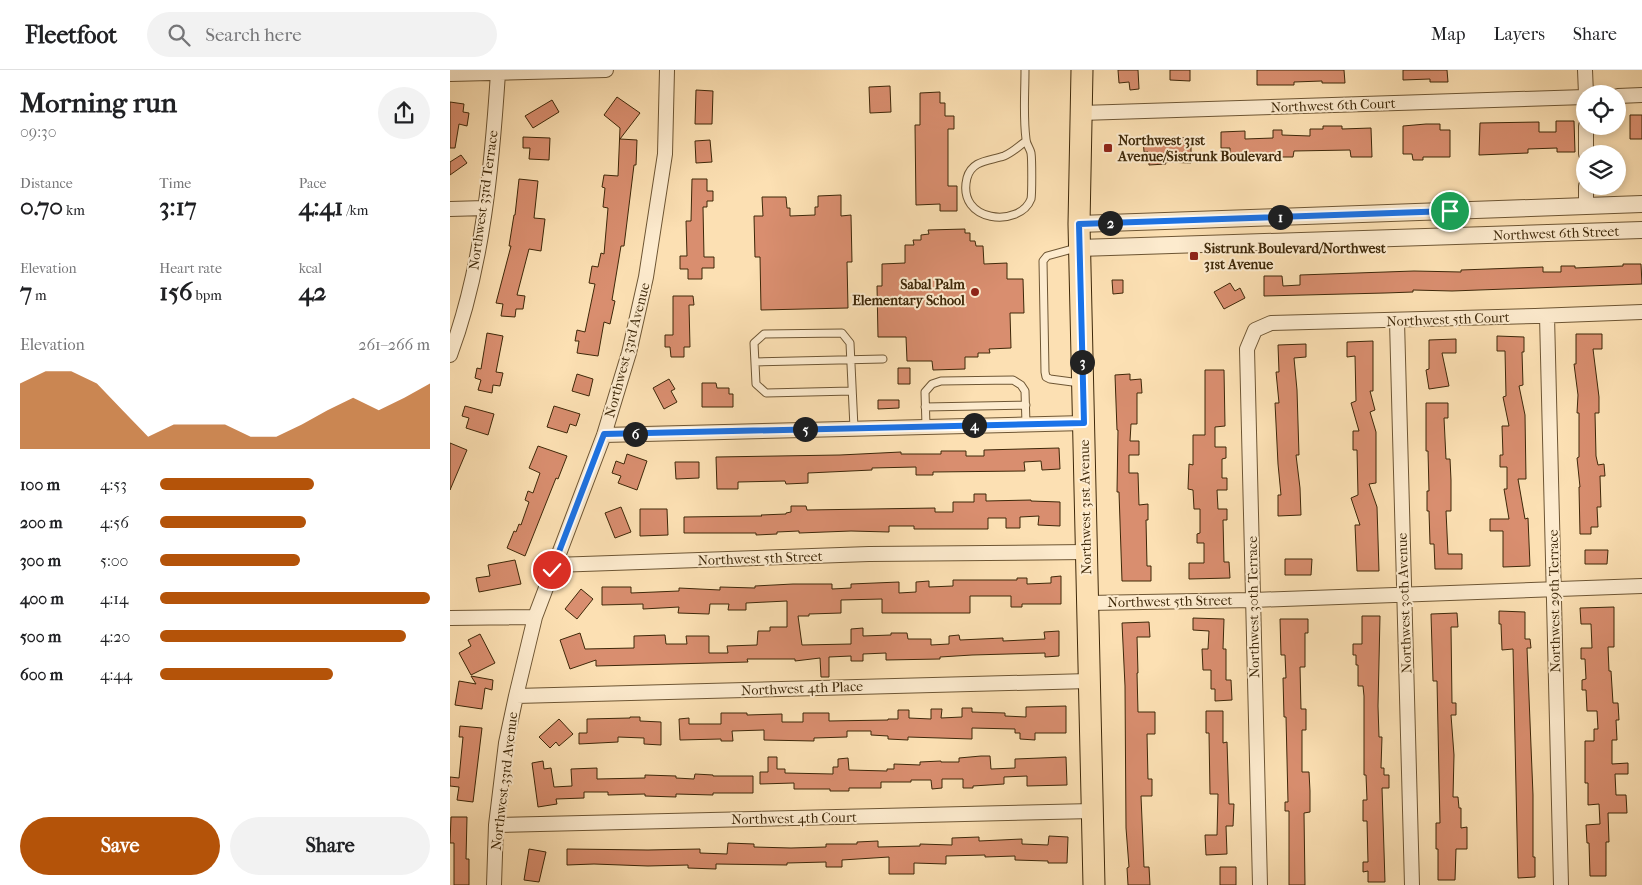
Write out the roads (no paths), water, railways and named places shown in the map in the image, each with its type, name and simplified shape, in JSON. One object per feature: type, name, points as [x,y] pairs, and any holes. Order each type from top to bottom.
[{"type":"main road","name":"Northwest 31st Avenue","points":[[1082,70],[1079,248],[1094,885]]},
{"type":"street","points":[[450,74],[606,70]]},
{"type":"street","name":"Northwest 33rd Avenue","points":[[494,885],[496,825],[506,743],[535,617],[604,434],[629,352],[646,277],[665,154],[668,70]]},
{"type":"street","points":[[1585,70],[1585,85]]},
{"type":"street","name":"Northwest 33rd Terrace","points":[[451,347],[473,274],[485,208],[493,141],[498,72]]},
{"type":"street","name":"Northwest 6th Court","points":[[1081,113],[1576,95]]},
{"type":"street","points":[[1626,96],[1642,95]]},
{"type":"street","points":[[1586,195],[1586,206]]},
{"type":"street","name":"Northwest 6th Street","points":[[1079,224],[1642,204]]},
{"type":"street","points":[[450,209],[485,208]]},
{"type":"street","name":"Northwest 6th Street","points":[[1079,248],[1642,230]]},
{"type":"street","name":"Northwest 5th Court","points":[[1255,330],[1271,323],[1642,312]]},
{"type":"street","name":"Northwest 29th Terrace","points":[[1546,316],[1561,885]]},
{"type":"street","name":"Northwest 30th Avenue","points":[[1396,320],[1412,885]]},
{"type":"street","name":"Northwest 30th Terrace","points":[[1255,330],[1247,349],[1260,885]]},
{"type":"street","points":[[604,434],[1084,423]]},
{"type":"street","name":"Northwest 5th Street","points":[[554,565],[869,554],[1086,552]]},
{"type":"street","name":"Northwest 5th Street","points":[[1088,603],[1252,600],[1642,586]]},
{"type":"street","points":[[450,618],[535,617]]},
{"type":"street","name":"Northwest 4th Place","points":[[516,696],[1089,681]]},
{"type":"street","name":"Northwest 4th Court","points":[[496,825],[1092,811]]},
{"type":"lane","points":[[1025,70],[1026,141],[1031,153],[1031,198],[1024,210],[1012,216],[996,217],[984,215],[975,210],[968,202],[966,194],[967,178],[971,168],[980,162],[1005,156],[1026,141]]},
{"type":"lane","points":[[1079,248],[1047,256],[1043,261],[1045,372],[1046,377],[1050,379],[1083,383]]},
{"type":"lane","points":[[852,390],[766,393],[756,384],[754,343],[764,334],[842,333],[850,343],[854,428]]},
{"type":"lane","points":[[755,362],[883,359]]},
{"type":"lane","points":[[926,426],[925,392],[932,384],[941,381],[1013,380],[1021,385],[1025,391],[1026,424]]},
{"type":"lane","points":[[925,407],[1026,405]]},
{"type":"place","name":"Northwest 31st Avenue/Sistrunk Boulevard","points":[[1108,148]]},
{"type":"place","name":"Sistrunk Boulevard/Northwest 31st Avenue","points":[[1194,256]]},
{"type":"place","name":"Sabal Palm Elementary School","points":[[975,292]]}]
